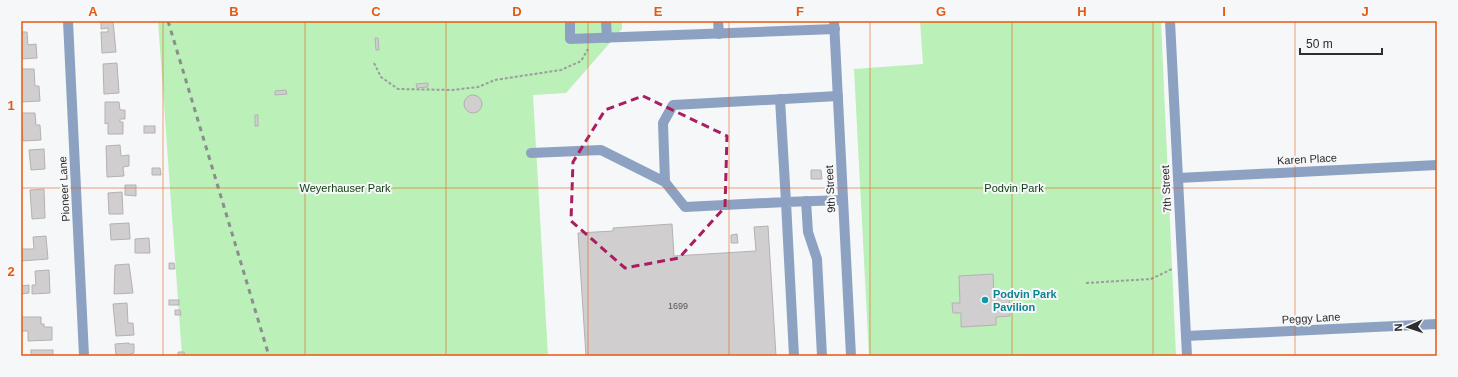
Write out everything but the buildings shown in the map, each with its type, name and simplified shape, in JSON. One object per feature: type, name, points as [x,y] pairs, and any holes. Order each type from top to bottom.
[{"type":"street","name":"Pioneer Lane","points":[[68,21],[84,356]]},
{"type":"street","points":[[570,21],[570,39],[719,34],[835,25]]},
{"type":"street","points":[[606,21],[607,38]]},
{"type":"street","points":[[718,21],[719,34]]},
{"type":"street","name":"7th Street","points":[[1170,21],[1186,356]]},
{"type":"street","name":"9th Street","points":[[835,25],[851,356]]},
{"type":"street","points":[[665,182],[663,123],[673,105],[838,96]]},
{"type":"street","points":[[780,99],[794,356]]},
{"type":"street","points":[[531,153],[600,150],[665,182],[685,207],[843,200]]},
{"type":"street","name":"Karen Place","points":[[1178,178],[1437,165]]},
{"type":"street","points":[[806,201],[808,232],[817,259],[822,356]]},
{"type":"street","name":"Peggy Lane","points":[[1186,336],[1437,324]]},
{"type":"path","points":[[374,63],[381,77],[398,89],[452,90],[478,87],[495,80],[561,70],[580,61],[595,38]]},
{"type":"path","points":[[1086,283],[1151,278],[1182,264]]},
{"type":"highlighted area","points":[[643,96],[727,136],[725,207],[679,258],[625,268],[571,221],[573,162],[605,110]]},
{"type":"green space","name":"Weyerhauser Park","points":[[158,21],[622,21],[622,29],[566,93],[533,95],[548,356],[182,356]]},
{"type":"green space","name":"Podvin Park","points":[[920,21],[1161,21],[1176,356],[869,356],[854,69],[923,64]]},
{"type":"railway","points":[[168,21],[269,356]]},
{"type":"place","name":"Podvin Park Pavilion","points":[[985,300]]}]
